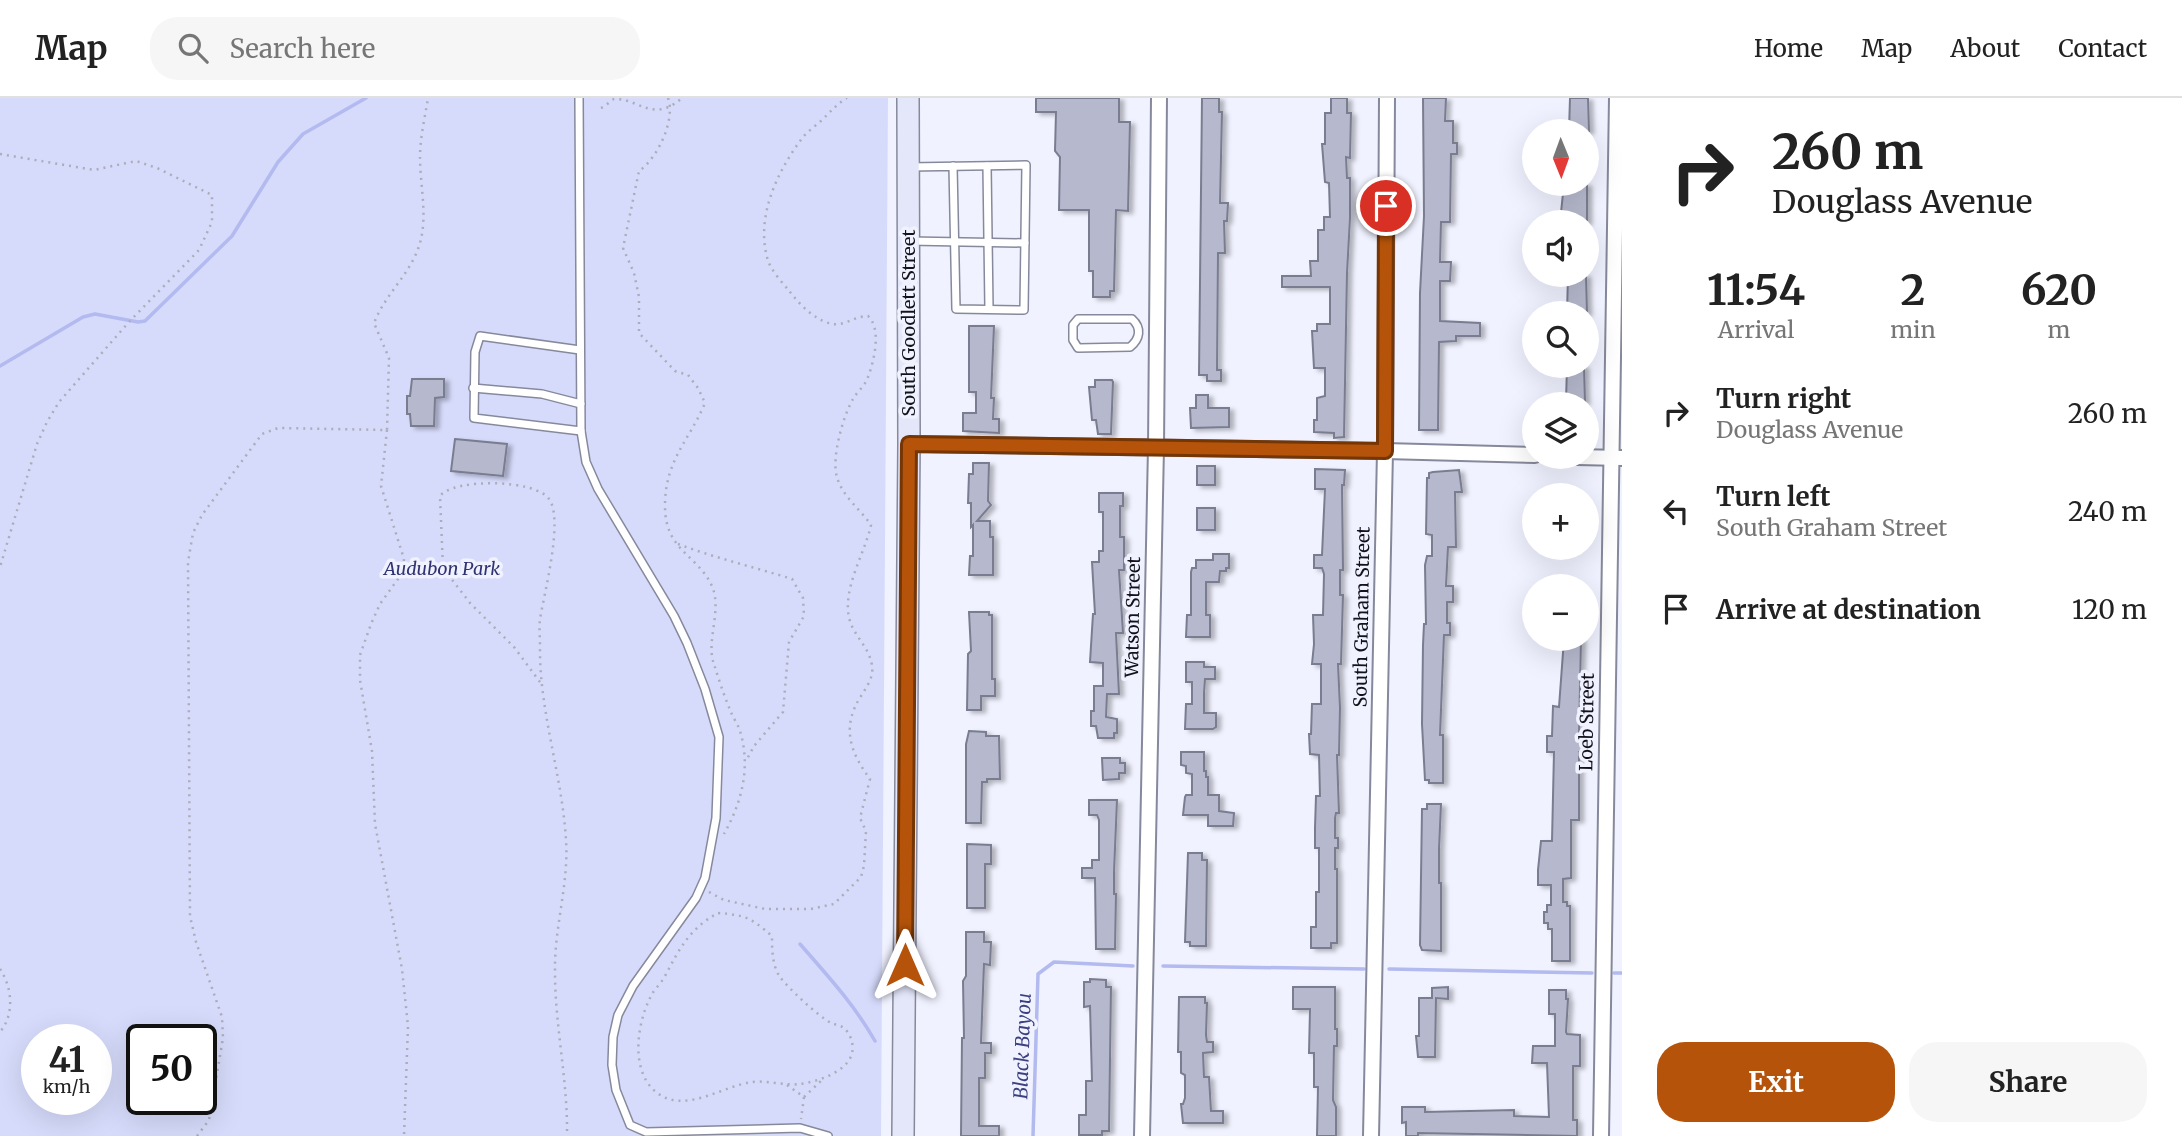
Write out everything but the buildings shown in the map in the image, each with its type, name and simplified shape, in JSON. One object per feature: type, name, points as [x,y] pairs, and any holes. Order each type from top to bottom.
[{"type":"main road","name":"South Goodlett Street","points":[[903,1136],[909,444],[908,98]]},
{"type":"street","name":"Watson Street","points":[[1142,1136],[1156,447],[1159,98]]},
{"type":"street","name":"South Graham Street","points":[[1371,1136],[1385,451],[1387,98]]},
{"type":"street","name":"Loeb Street","points":[[1601,1136],[1616,458],[1618,105]]},
{"type":"street","points":[[909,444],[1522,455]]},
{"type":"lane","points":[[579,98],[581,431],[586,462],[598,489],[674,616],[705,689],[719,737],[716,818],[705,878],[696,898],[633,986],[618,1015],[613,1037],[612,1065],[616,1090],[630,1125],[646,1132],[800,1128],[828,1136]]},
{"type":"lane","points":[[908,167],[953,166],[987,166],[1026,165],[1024,310],[956,309],[953,166]]},
{"type":"lane","points":[[987,166],[989,309]]},
{"type":"lane","points":[[909,241],[1025,243]]},
{"type":"lane","points":[[1132,318],[1138,323],[1139,331],[1136,342],[1130,347],[1078,348],[1073,341],[1073,325],[1078,319],[1132,318]]},
{"type":"lane","points":[[1139,331],[1157,332]]},
{"type":"lane","points":[[580,350],[480,336],[475,352],[474,418],[581,431]]},
{"type":"lane","points":[[474,388],[542,394],[581,404]]},
{"type":"path","points":[[404,1136],[408,1026],[402,969],[375,824],[372,751],[360,680],[360,655],[380,604],[403,572],[404,559],[381,486],[387,430],[388,358],[374,323],[380,307],[403,279],[419,247],[423,218],[420,156],[428,98]]},
{"type":"path","points":[[668,98],[670,105],[660,147],[639,171],[623,248],[634,273],[639,297],[639,333],[675,371],[688,375],[705,403],[668,472],[665,505],[666,522],[675,543],[712,587],[716,607],[713,659],[731,712],[740,729],[745,764],[741,793],[733,819],[721,841]]},
{"type":"path","points":[[601,108],[613,99],[636,100],[651,108],[661,108],[682,98]]},
{"type":"path","points":[[707,891],[724,900],[750,907],[811,909],[834,904],[861,877],[864,866],[866,831],[860,818],[870,779],[855,759],[850,741],[852,713],[868,686],[873,669],[867,648],[850,623],[849,611],[855,569],[871,525],[844,492],[836,476],[836,463],[844,421],[852,400],[867,380],[875,331],[873,320],[868,316],[859,316],[839,325],[812,315],[779,278],[767,259],[765,242],[767,207],[781,174],[804,136],[847,98]]},
{"type":"path","points":[[0,154],[94,170],[136,161],[157,168],[212,195],[212,222],[199,250],[129,321],[59,402],[37,444],[0,567]]},
{"type":"path","points":[[197,1136],[209,1119],[223,1038],[222,1017],[196,942],[190,916],[188,562],[194,533],[202,515],[262,434],[278,428],[387,430]]},
{"type":"path","points":[[540,682],[514,647],[470,603],[443,568],[440,496],[443,492],[477,484],[505,483],[538,490],[550,499],[555,528],[540,622],[540,682],[560,791],[566,842],[554,974],[567,1136]]},
{"type":"path","points":[[675,543],[703,555],[737,561],[792,579],[803,598],[804,615],[789,642],[783,712],[754,746],[745,764]]},
{"type":"path","points":[[718,913],[754,919],[772,936],[772,951],[778,975],[795,993],[830,1022],[843,1027],[850,1036],[853,1050],[850,1059],[839,1070],[800,1084],[785,1084],[751,1082],[686,1101],[670,1100],[655,1091],[646,1078],[639,1059],[639,1037],[650,996],[690,934],[701,922],[718,913]]},
{"type":"path","points":[[0,969],[10,993],[9,1012],[0,1032]]},
{"type":"path","points":[[800,1128],[804,1097],[825,1076]]},
{"type":"path","points":[[785,1084],[804,1097]]},
{"type":"green space","name":"Audubon Park","points":[[0,98],[888,98],[881,1136],[0,1136]]},
{"type":"waterway","points":[[0,366],[83,317],[95,314],[145,321],[232,236],[278,162],[303,134],[366,98]]},
{"type":"waterway","points":[[800,944],[849,1002],[875,1041]]},
{"type":"waterway","name":"Black Bayou","points":[[1033,1136],[1038,974],[1054,962],[1133,966]]},
{"type":"waterway","name":"Black Bayou","points":[[1163,966],[1364,969]]},
{"type":"waterway","name":"Black Bayou","points":[[1389,969],[1592,973]]},
{"type":"waterway","name":"Black Bayou","points":[[1614,973],[1622,973]]},
{"type":"route","points":[[905,965],[909,444],[1385,451],[1386,206]]}]
